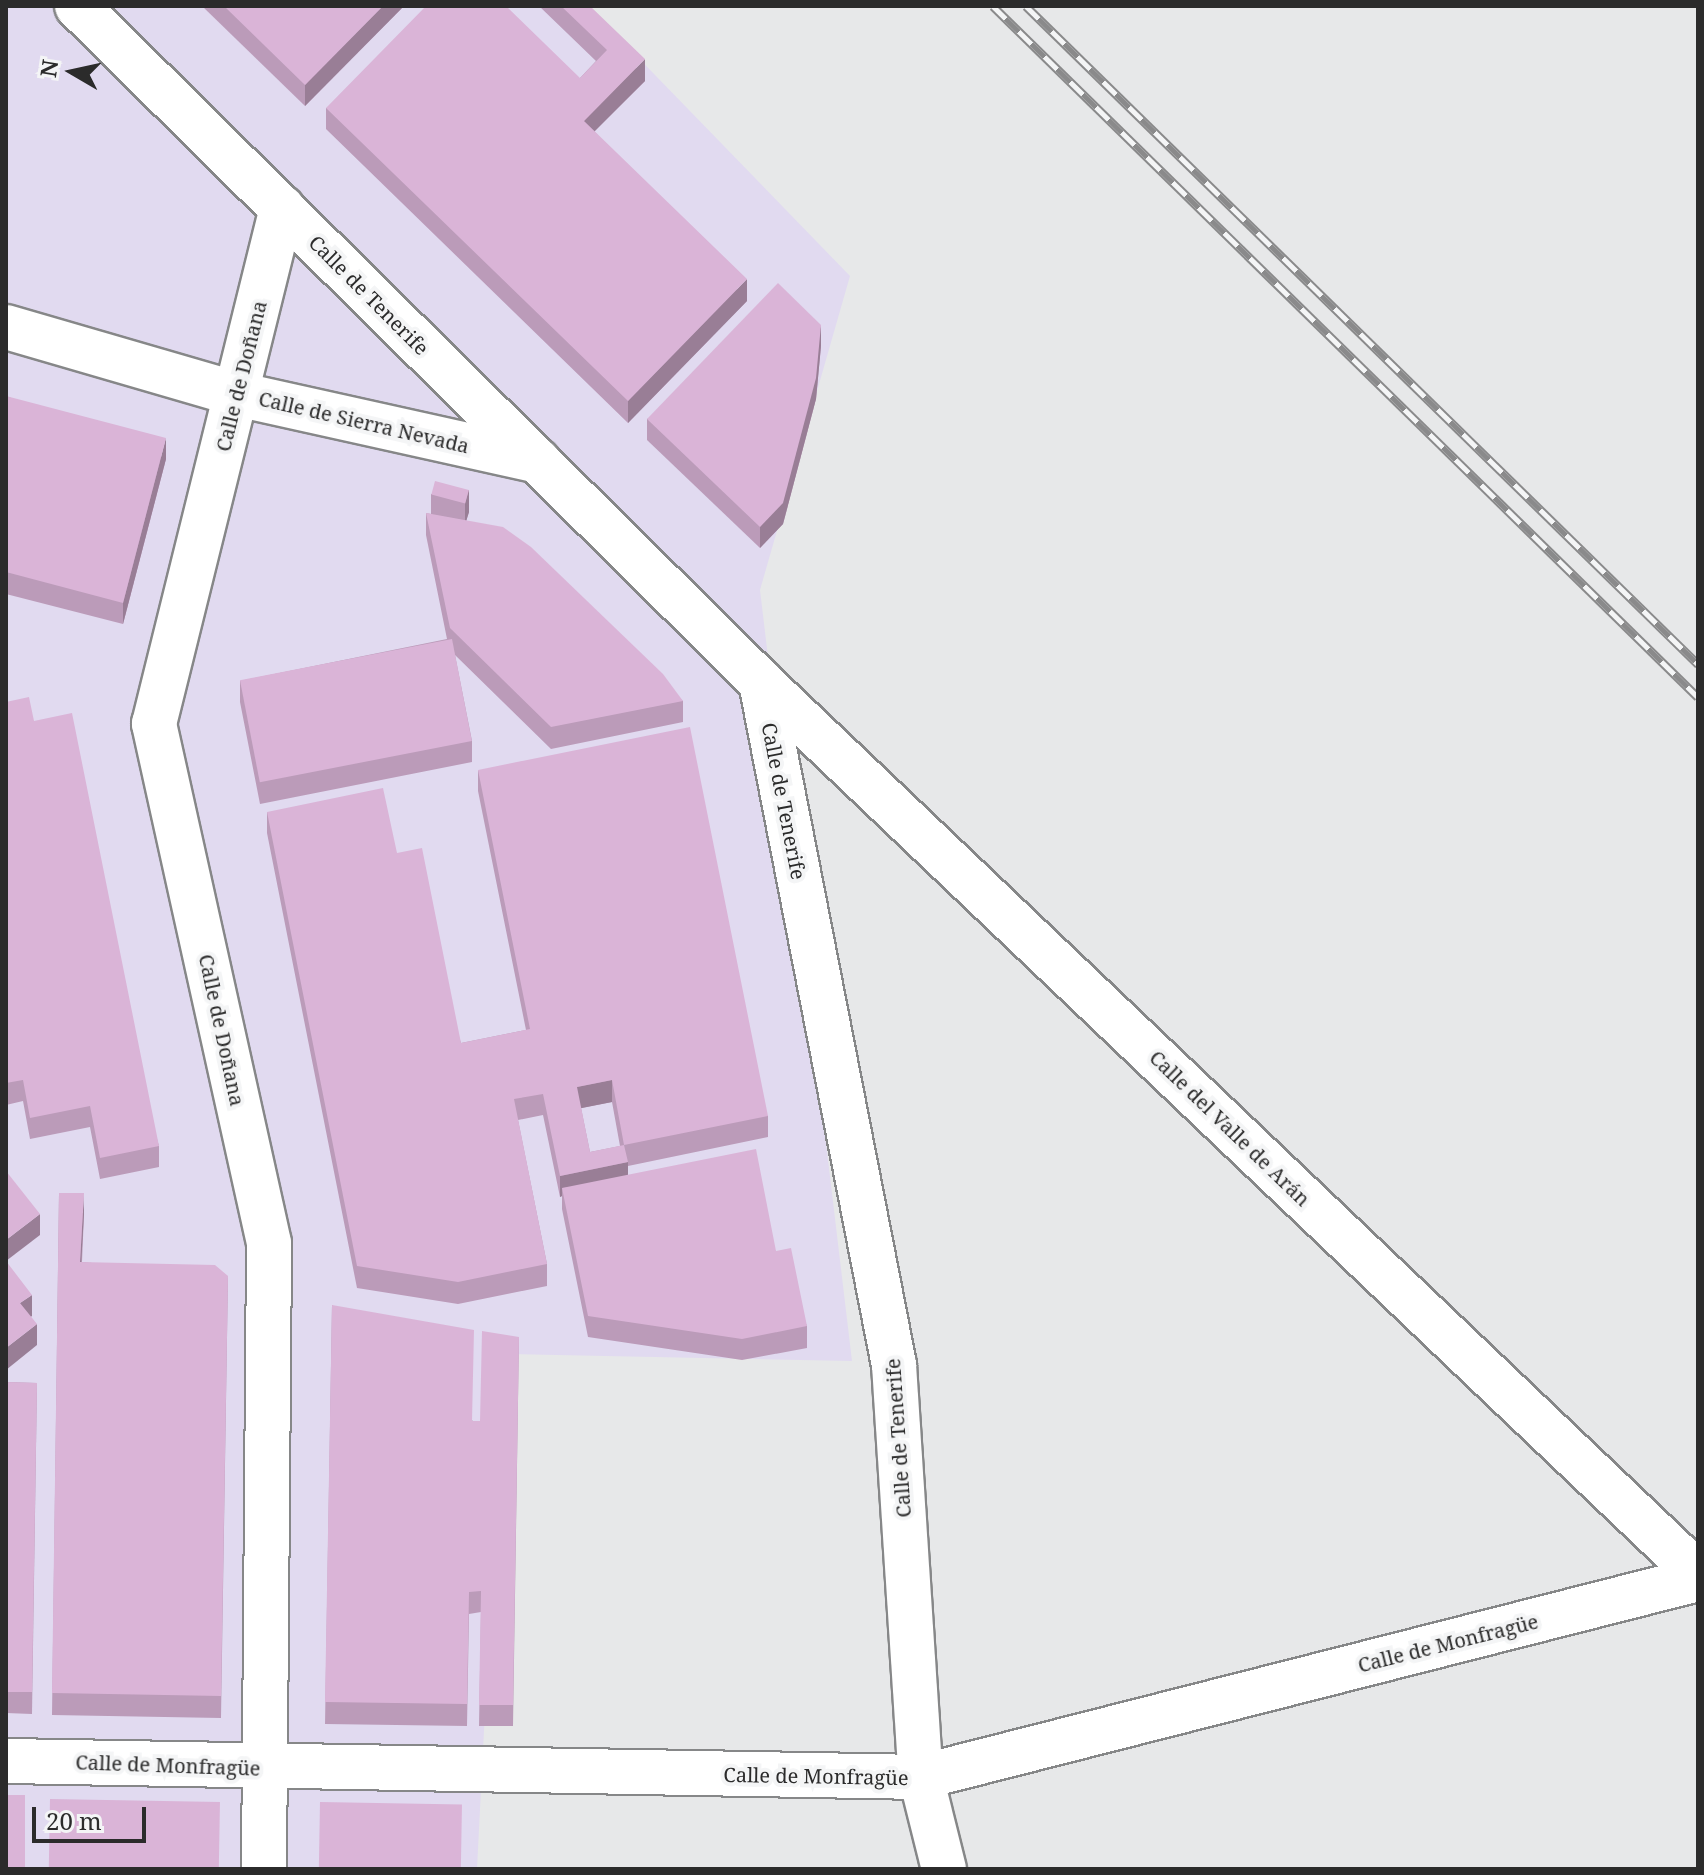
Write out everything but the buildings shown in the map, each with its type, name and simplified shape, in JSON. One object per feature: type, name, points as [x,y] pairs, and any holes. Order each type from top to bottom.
[{"type":"street","name":"Calle de Tenerife","points":[[77,6],[761,682],[894,1365],[921,1777],[944,1869]]},
{"type":"street","name":"Calle de Doñana","points":[[264,1869],[269,1243],[154,724],[282,208]]},
{"type":"street","name":"Calle de Sierra Nevada","points":[[6,327],[237,394],[538,461]]},
{"type":"street","name":"Calle del Valle de Arán","points":[[761,682],[1698,1576]]},
{"type":"street","name":"Calle de Monfragüe","points":[[6,1761],[264,1768],[921,1777],[1698,1576]]},
{"type":"shaded area","points":[[6,6],[588,6],[850,276],[760,590],[852,1361],[503,1354],[477,1869],[6,1869]]},
{"type":"railway","points":[[993,6],[1698,697]]},
{"type":"railway","points":[[1026,6],[1698,664]]}]
